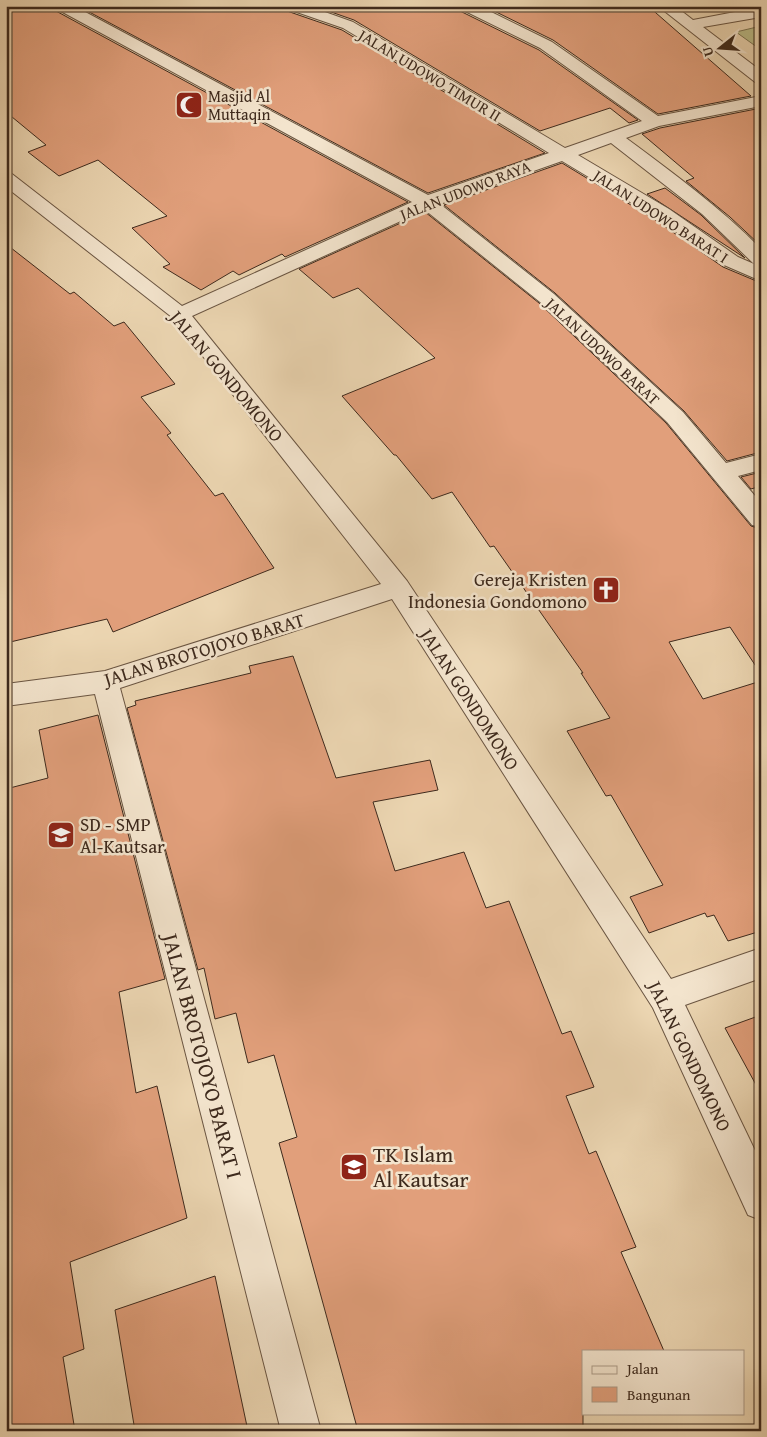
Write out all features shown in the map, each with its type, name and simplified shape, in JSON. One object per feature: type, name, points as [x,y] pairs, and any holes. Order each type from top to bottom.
[{"type":"street","name":"JALAN UDOWO BARAT","points":[[62,6],[427,202],[547,298],[675,417],[761,519]]},
{"type":"street","name":"JALAN UDOWO TIMUR II","points":[[293,6],[348,25],[562,154]]},
{"type":"street","points":[[466,6],[546,44],[655,122]]},
{"type":"street","points":[[665,6],[761,79]]},
{"type":"street","points":[[691,25],[761,12]]},
{"type":"street","name":"JALAN UDOWO RAYA","points":[[180,314],[427,202],[655,122],[761,101]]},
{"type":"street","name":"JALAN UDOWO BARAT I","points":[[614,136],[696,200],[744,242],[761,260]]},
{"type":"street","name":"JALAN UDOWO BARAT I","points":[[562,154],[662,213],[731,261],[761,275]]},
{"type":"street","name":"JALAN GONDOMONO","points":[[6,178],[180,314],[398,588],[664,997],[761,1202]]},
{"type":"street","points":[[721,472],[761,462]]},
{"type":"street","name":"JALAN BROTOJOYO BARAT","points":[[6,695],[105,682],[398,588]]},
{"type":"street","name":"JALAN BROTOJOYO BARAT I","points":[[105,682],[301,1431]]},
{"type":"street","points":[[664,997],[761,963]]},
{"type":"green space","points":[[761,26],[761,50],[736,32]]},
{"type":"building","points":[[6,6],[53,6],[56,11],[408,202],[285,257],[282,254],[239,275],[233,271],[201,290],[163,267],[170,264],[132,228],[167,216],[98,160],[59,176],[28,152],[46,145],[6,112]]},
{"type":"building","points":[[78,6],[284,6],[287,11],[342,30],[545,153],[428,193]]},
{"type":"building","points":[[314,6],[457,6],[460,11],[539,50],[638,120],[629,123],[610,108],[540,131],[354,20]]},
{"type":"building","points":[[484,6],[648,6],[751,96],[658,114],[553,40]]},
{"type":"building","points":[[761,108],[761,246],[730,217],[686,181],[694,178],[642,134],[660,128]]},
{"type":"building","points":[[562,163],[654,219],[723,267],[761,283],[761,452],[727,461],[684,411],[555,293],[444,205]]},
{"type":"building","points":[[665,188],[701,215],[745,258],[647,194]]},
{"type":"building","points":[[425,212],[539,303],[666,423],[751,526],[761,529],[761,674],[730,627],[669,642],[703,699],[761,681],[761,931],[728,941],[714,915],[707,917],[705,913],[649,933],[630,897],[663,885],[611,795],[606,796],[567,731],[610,718],[581,673],[583,673],[494,546],[490,547],[452,492],[432,499],[396,455],[342,396],[435,358],[358,288],[333,298],[299,269]]},
{"type":"building","points":[[6,244],[70,294],[74,292],[114,326],[124,322],[175,384],[141,397],[171,433],[167,435],[215,496],[223,493],[274,568],[113,632],[107,619],[6,643]]},
{"type":"building","points":[[761,472],[761,486],[751,489],[741,477]]},
{"type":"building","points":[[293,656],[336,778],[430,760],[438,790],[373,802],[395,871],[464,852],[486,908],[509,901],[562,1034],[571,1031],[594,1087],[566,1096],[589,1154],[596,1151],[636,1247],[621,1252],[664,1350],[582,1350],[583,1431],[358,1431],[279,1143],[297,1137],[274,1055],[248,1063],[236,1013],[215,1019],[204,968],[198,970],[127,708],[136,705],[135,701],[251,673],[249,666]]},
{"type":"building","points":[[98,715],[165,979],[119,992],[136,1093],[157,1086],[187,1218],[70,1262],[84,1349],[63,1357],[75,1431],[6,1431],[6,789],[48,778],[39,730]]},
{"type":"building","points":[[761,1015],[761,1094],[725,1028]]},
{"type":"building","points":[[215,1276],[248,1431],[135,1431],[115,1310]]},
{"type":"place","name":"Masjid Al Muttaqin","points":[[189,105]]},
{"type":"place","name":"Gereja Kristen Indonesia Gondomono","points":[[606,590]]},
{"type":"place","name":"SD - SMP Al-Kautsar","points":[[61,835]]},
{"type":"place","name":"TK Islam Al Kautsar","points":[[354,1167]]}]
